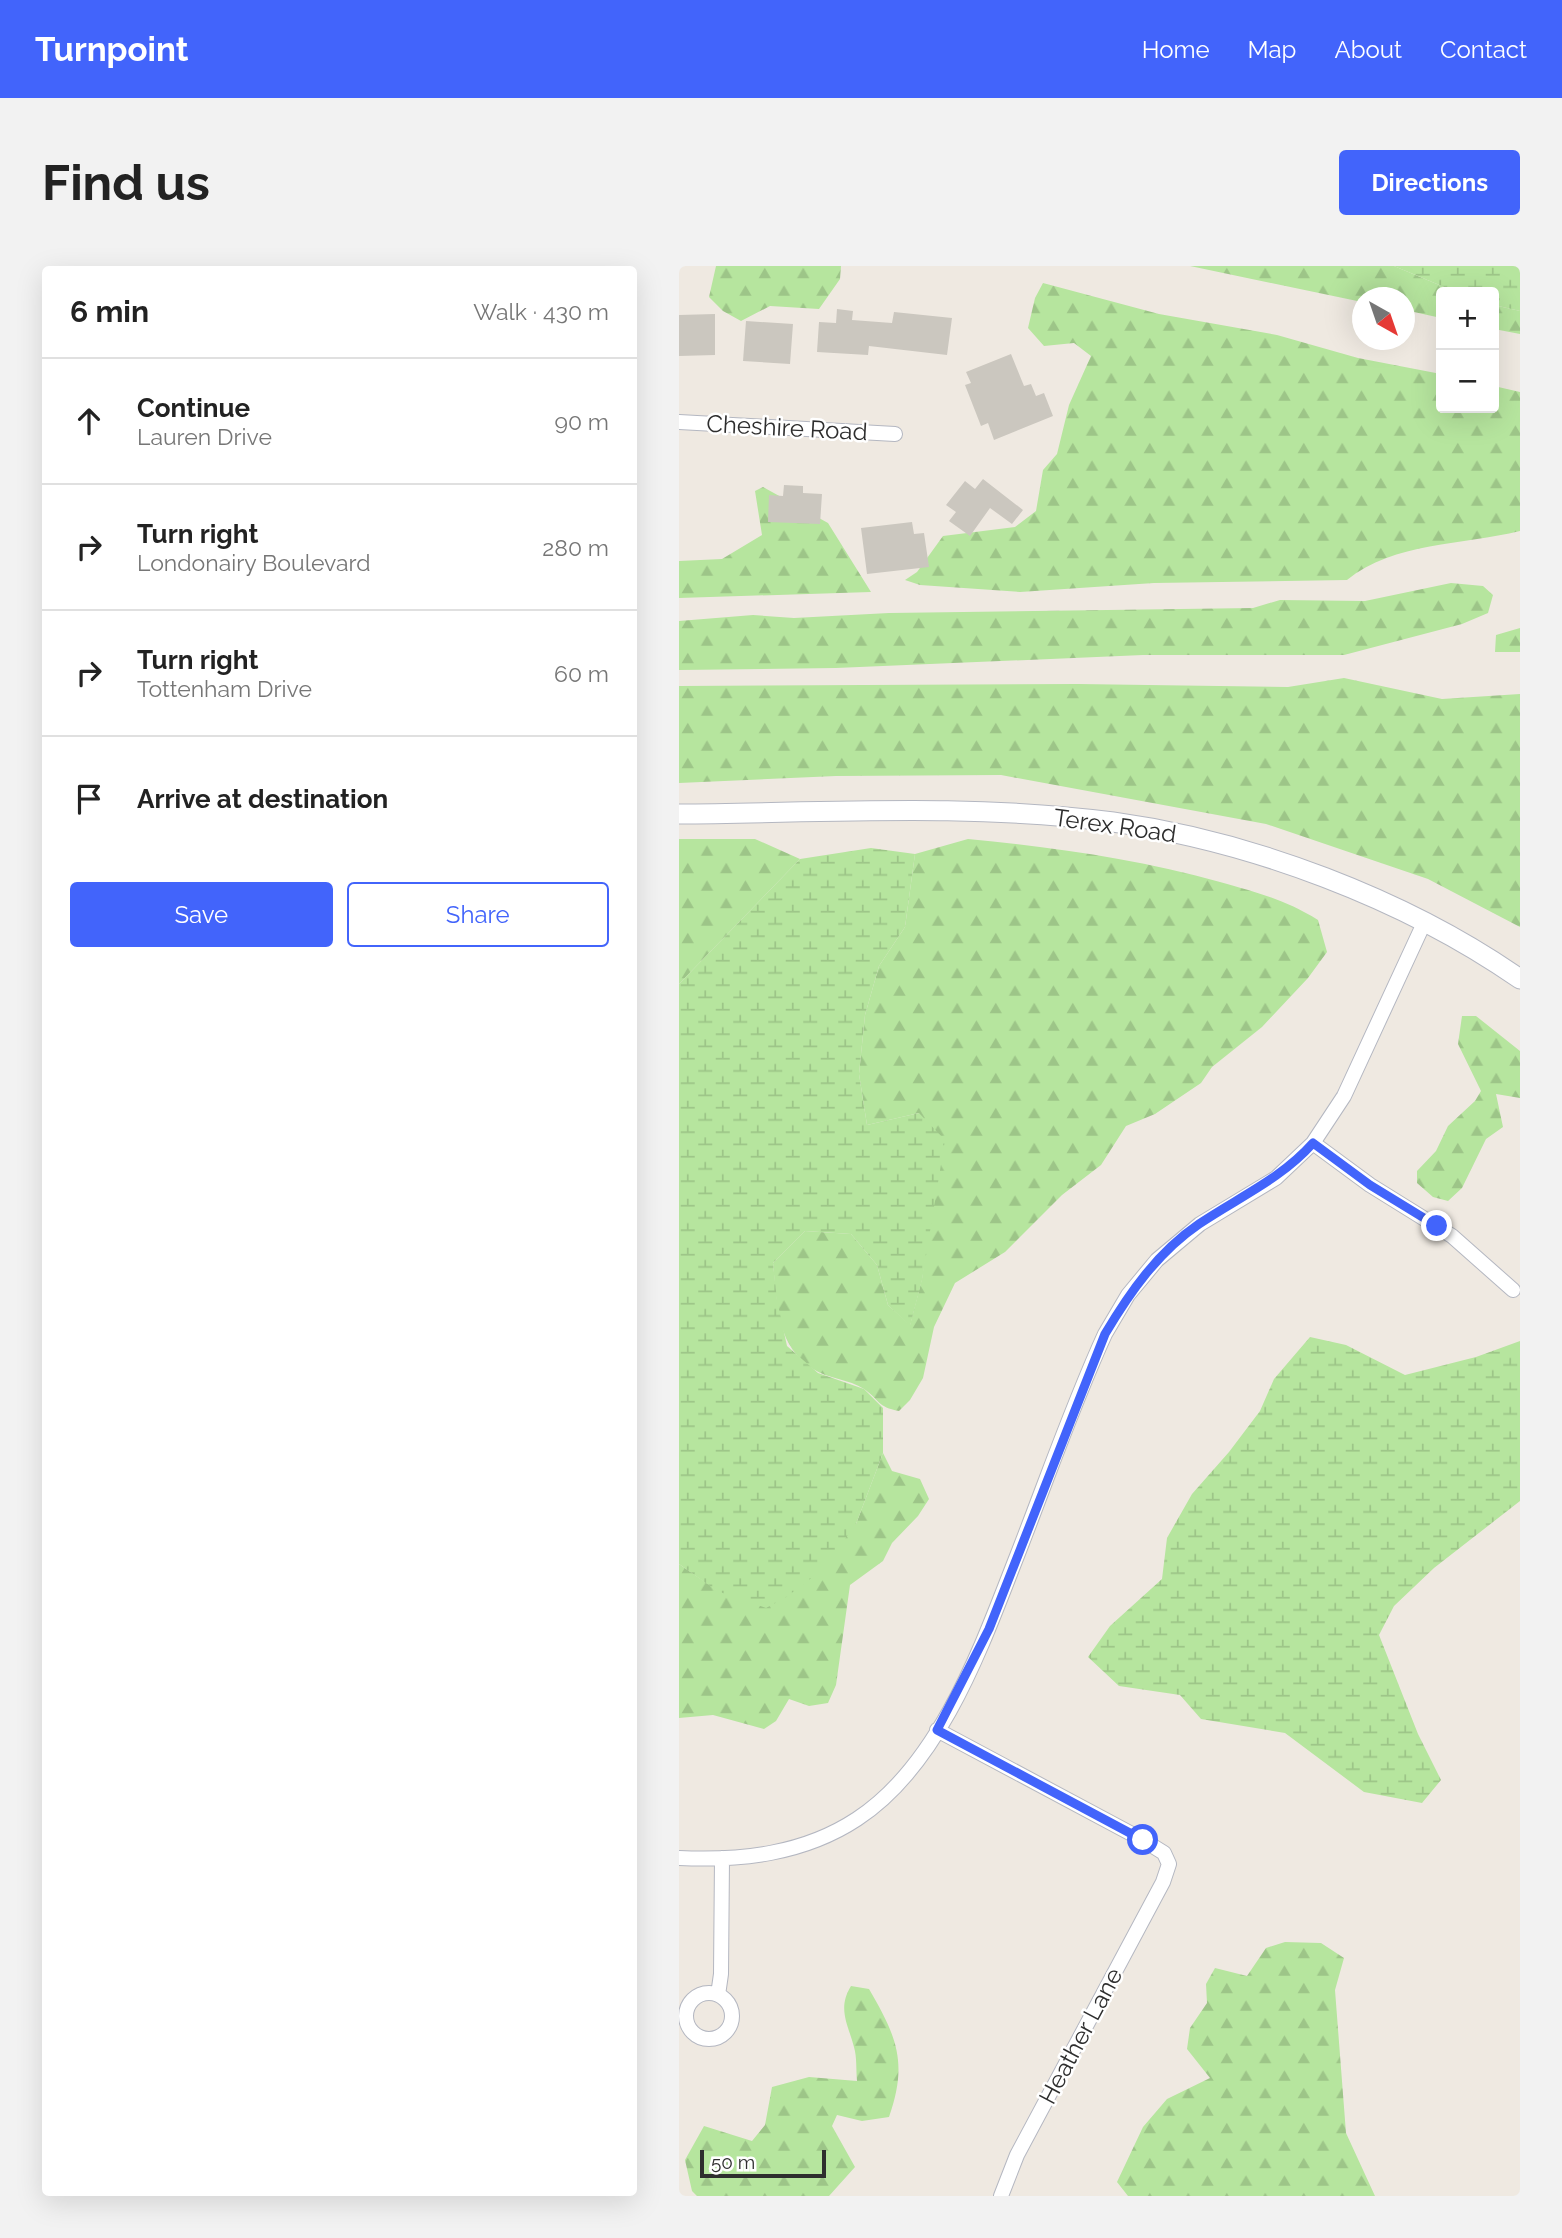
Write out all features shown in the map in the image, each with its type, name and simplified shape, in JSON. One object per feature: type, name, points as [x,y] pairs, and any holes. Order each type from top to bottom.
[{"type":"main road","name":"Terex Road","points":[[679,814],[987,813],[1113,822],[1207,841],[1284,864],[1362,894],[1424,923],[1520,979]]},
{"type":"street","name":"Cheshire Road","points":[[679,422],[895,434]]},
{"type":"street","points":[[679,1858],[722,1858],[785,1850],[809,1843],[857,1819],[893,1790],[937,1730],[989,1629],[1095,1355],[1128,1295],[1157,1260],[1185,1234],[1276,1178],[1313,1143],[1344,1096],[1424,923]]},
{"type":"street","points":[[1313,1143],[1360,1179],[1452,1236],[1513,1290]]},
{"type":"street","name":"Heather Lane","points":[[937,1730],[1164,1853],[1169,1864],[1165,1879],[1017,2155],[1001,2196]]},
{"type":"street","points":[[718,1995],[721,1974],[722,1858]]},
{"type":"green space","points":[[716,266],[841,266],[840,279],[819,309],[770,306],[741,321],[723,311],[709,297]]},
{"type":"green space","points":[[1190,266],[1394,266],[1444,287],[1436,287],[1436,317],[1415,312],[1415,287],[1352,287],[1352,300]]},
{"type":"green space","points":[[1394,266],[1520,266],[1520,311],[1499,306],[1499,287],[1444,287]]},
{"type":"green space","points":[[1043,283],[1159,314],[1277,335],[1358,358],[1436,373],[1436,413],[1499,413],[1499,387],[1520,392],[1520,531],[1407,551],[1386,558],[1347,580],[1154,583],[1020,592],[920,585],[905,580],[917,572],[943,536],[1015,527],[1036,511],[1043,470],[1057,454],[1069,405],[1091,356],[1074,343],[1044,346],[1028,328],[1035,298]]},
{"type":"green space","points":[[1499,306],[1520,311],[1520,334],[1499,330]]},
{"type":"green space","points":[[763,487],[828,523],[871,592],[679,598],[679,561],[722,559],[762,535],[755,491]]},
{"type":"green space","points":[[1451,583],[1483,586],[1493,595],[1488,613],[1462,624],[1344,655],[1143,655],[836,668],[679,670],[679,621],[753,615],[794,618],[889,613],[1253,608],[1280,600],[1365,601]]},
{"type":"green space","points":[[1520,628],[1520,652],[1495,652],[1496,635]]},
{"type":"green space","points":[[1344,678],[1442,699],[1520,694],[1520,927],[1428,879],[1266,824],[1001,775],[836,776],[679,783],[679,686],[1078,684],[1288,687]]},
{"type":"green space","points":[[679,839],[755,839],[800,859],[679,984]]},
{"type":"green space","points":[[968,839],[1126,860],[1259,893],[1318,920],[1327,952],[1308,978],[1262,1027],[1212,1067],[1201,1083],[1155,1114],[1126,1126],[1101,1165],[1062,1195],[1005,1252],[955,1283],[934,1327],[923,1378],[910,1400],[899,1411],[882,1405],[858,1386],[813,1369],[801,1359],[785,1336],[778,1308],[773,1263],[805,1231],[851,1234],[877,1265],[888,1305],[910,1325],[922,1279],[929,1225],[919,1113],[867,1125],[859,1074],[865,1015],[879,966],[905,927],[915,854]]},
{"type":"green space","points":[[871,848],[915,854],[905,927],[879,966],[865,1015],[859,1074],[867,1125],[919,1113],[945,1140],[922,1280],[910,1326],[888,1305],[877,1265],[851,1234],[805,1231],[773,1263],[777,1300],[787,1346],[818,1373],[864,1389],[883,1408],[883,1453],[856,1524],[822,1570],[785,1598],[766,1608],[717,1591],[679,1564],[679,984],[800,859]]},
{"type":"green space","points":[[1462,1016],[1476,1016],[1520,1051],[1520,1098],[1496,1094],[1503,1127],[1486,1139],[1462,1188],[1448,1201],[1433,1197],[1417,1183],[1417,1171],[1436,1151],[1448,1126],[1475,1101],[1481,1091],[1458,1044]]},
{"type":"green space","points":[[1310,1337],[1346,1345],[1405,1375],[1476,1357],[1520,1341],[1520,1501],[1434,1568],[1394,1606],[1379,1635],[1418,1734],[1441,1780],[1422,1803],[1364,1792],[1285,1733],[1201,1719],[1180,1695],[1119,1686],[1088,1657],[1110,1626],[1162,1579],[1167,1538],[1192,1494],[1260,1411],[1274,1379]]},
{"type":"green space","points":[[883,1453],[892,1471],[920,1479],[929,1499],[918,1516],[892,1543],[883,1561],[850,1585],[836,1685],[828,1703],[809,1706],[789,1699],[776,1721],[764,1729],[713,1715],[679,1718],[679,1564],[718,1591],[856,1524]]},
{"type":"green space","points":[[1285,1942],[1321,1943],[1344,1958],[1335,1990],[1346,2133],[1375,2196],[1128,2196],[1117,2182],[1143,2127],[1167,2099],[1210,2078],[1187,2049],[1190,2028],[1207,2003],[1206,1984],[1215,1968],[1247,1976],[1266,1948]]},
{"type":"green space","points":[[851,1986],[869,1989],[893,2036],[898,2065],[898,2081],[889,2117],[862,2121],[837,2115],[832,2126],[855,2167],[829,2196],[697,2196],[692,2191],[685,2160],[704,2126],[752,2141],[765,2125],[772,2087],[809,2077],[857,2081],[855,2051],[844,2009]]},
{"type":"building","points":[[837,309],[853,311],[852,320],[892,323],[894,312],[952,318],[947,355],[869,346],[868,355],[817,352],[819,322],[836,323]]},
{"type":"building","points":[[715,314],[715,355],[679,356],[679,315]]},
{"type":"building","points":[[746,321],[793,324],[790,364],[743,361]]},
{"type":"building","points":[[1011,354],[1024,386],[1031,384],[1036,396],[1044,393],[1053,416],[994,440],[988,423],[981,426],[965,385],[971,383],[966,372]]},
{"type":"building","points":[[983,479],[1023,510],[1012,524],[990,508],[970,536],[949,521],[956,512],[946,505],[965,481],[975,489]]},
{"type":"building","points":[[784,485],[803,486],[803,493],[822,494],[820,524],[768,522],[769,495],[783,496]]},
{"type":"building","points":[[912,522],[914,534],[924,533],[929,567],[867,574],[861,528]]},
{"type":"route","points":[[1143,1840],[937,1730],[989,1629],[1105,1334],[1128,1295],[1157,1260],[1185,1234],[1276,1178],[1313,1143],[1341,1166],[1437,1226]]}]
